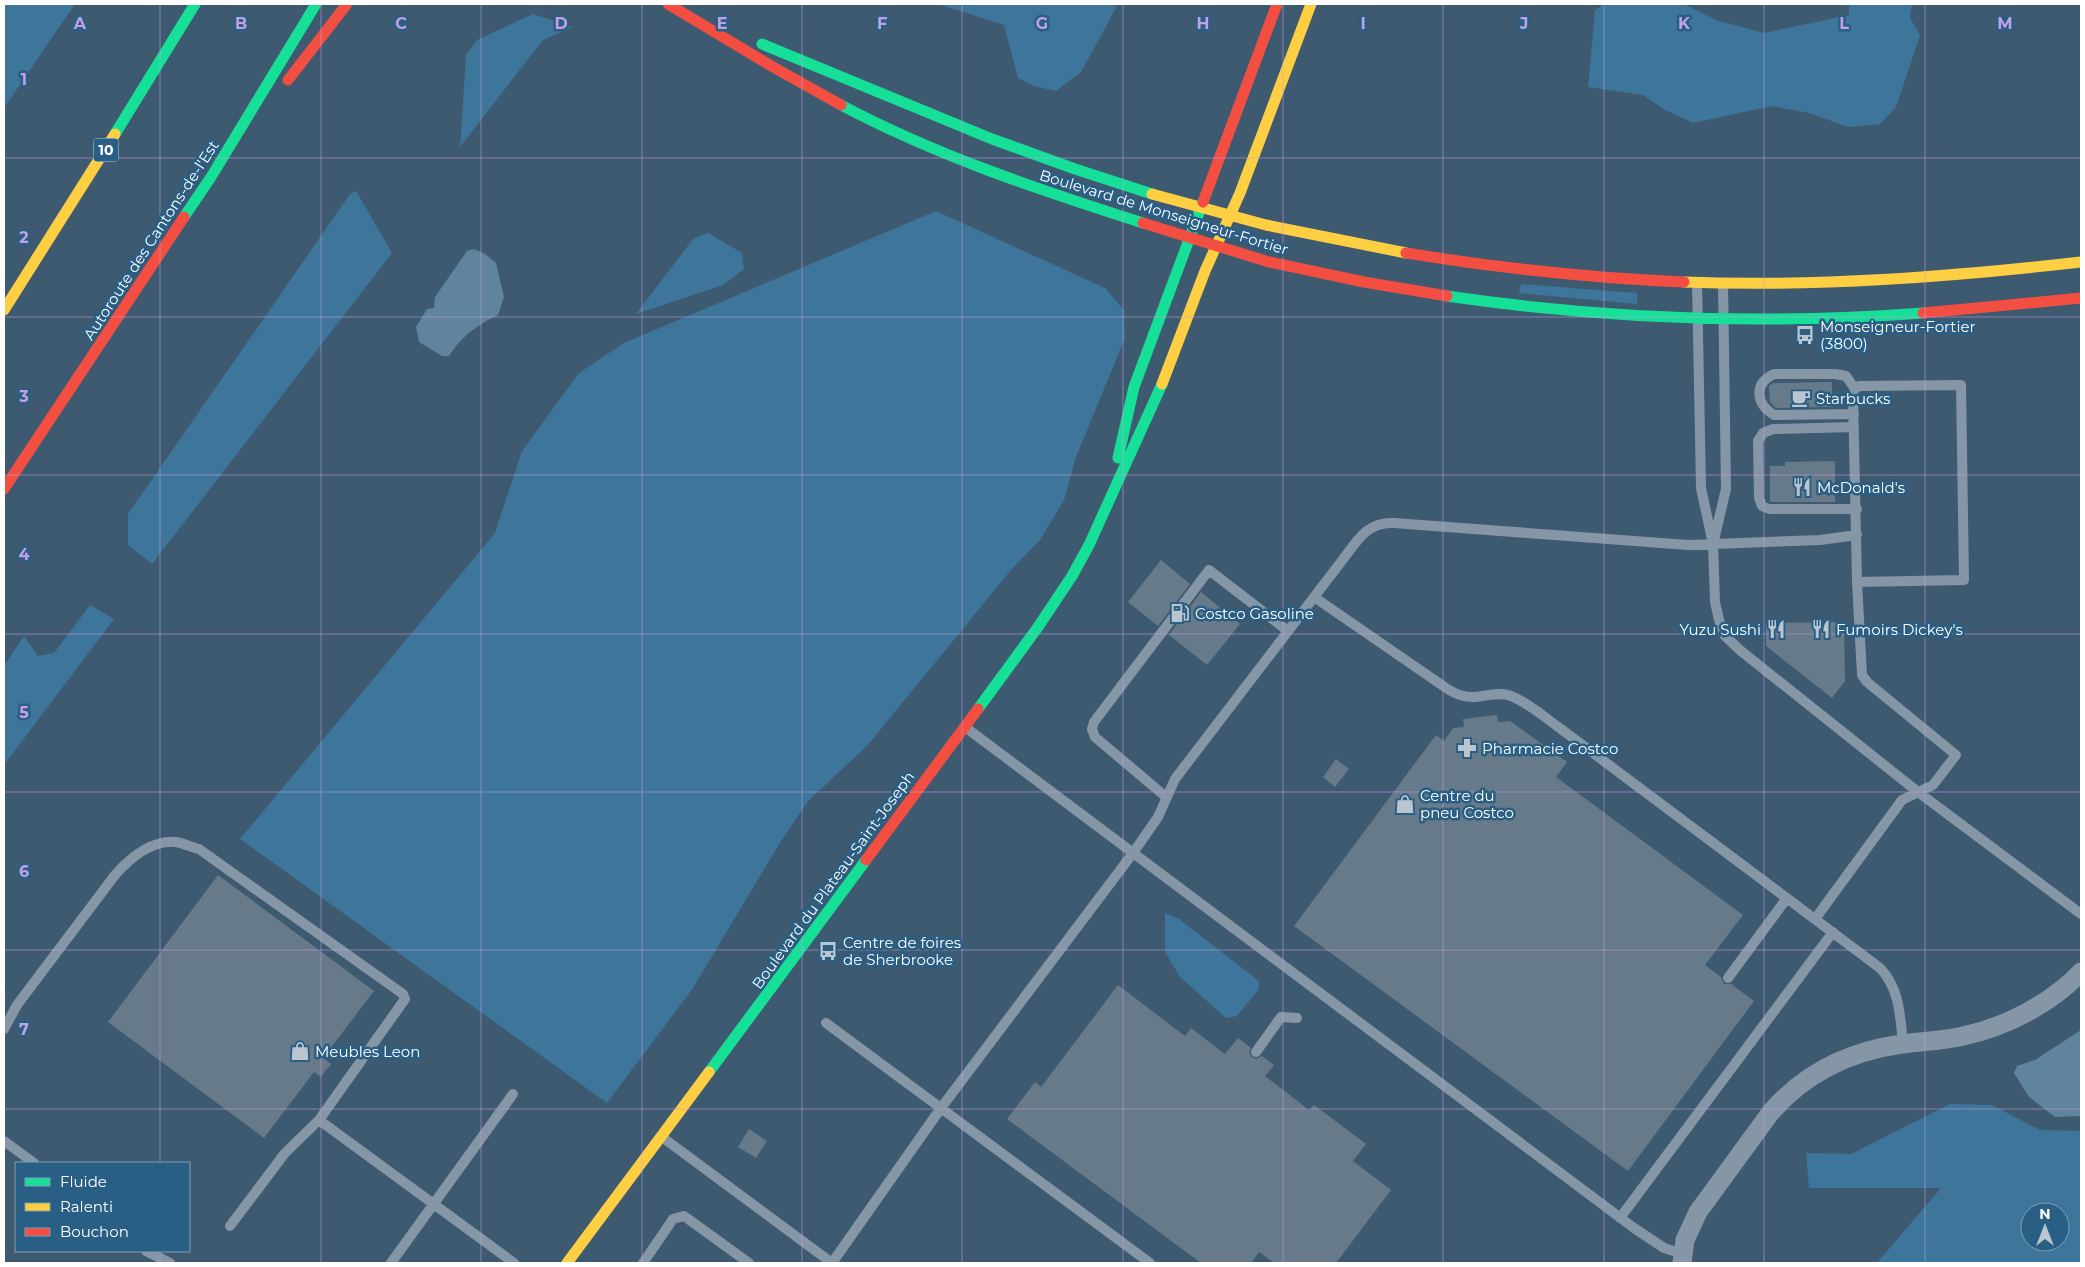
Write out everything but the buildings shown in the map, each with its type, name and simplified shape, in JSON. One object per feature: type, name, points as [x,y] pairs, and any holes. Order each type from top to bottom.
[{"type":"main road","name":"10","points":[[4,308],[14,295],[196,4]]},
{"type":"main road","name":"Autoroute des Cantons-de-l'Est","points":[[4,489],[211,177],[316,4]]},
{"type":"main road","points":[[282,87],[347,4]]},
{"type":"main road","name":"Boulevard de Monseigneur-Fortier","points":[[668,4],[842,106],[921,143],[1024,184],[1189,239],[1267,261],[1345,278],[1460,298],[1555,309],[1723,319],[1885,316],[1976,310],[2081,298]]},
{"type":"main road","points":[[674,4],[737,32]]},
{"type":"main road","name":"Boulevard du Plateau-Saint-Joseph","points":[[1107,505],[1134,387],[1277,4]]},
{"type":"main road","name":"Boulevard du Plateau-Saint-Joseph","points":[[567,1263],[964,727],[1065,587],[1089,545],[1156,403],[1202,279],[1230,216],[1311,4]]},
{"type":"main road","name":"Boulevard de Monseigneur-Fortier","points":[[755,40],[953,124],[1114,182],[1230,216],[1364,245],[1466,262],[1564,274],[1723,284],[1911,280],[2081,262]]},
{"type":"main road","points":[[211,177],[270,102]]},
{"type":"street","points":[[1682,1258],[1688,1233],[1703,1204],[1758,1128],[1782,1099],[1807,1079],[1836,1063],[1864,1051],[1964,1036],[2006,1022],[2052,997],[2081,972]]},
{"type":"lane","points":[[1698,283],[1697,318],[1701,488],[1713,544],[1715,602],[1725,636],[1741,651],[1918,792],[2081,914]]},
{"type":"lane","points":[[1713,544],[1726,489],[1723,284]]},
{"type":"lane","points":[[1854,414],[1774,415],[1762,405],[1760,384],[1774,374],[1840,375],[1846,376],[1855,389]]},
{"type":"lane","points":[[1815,919],[1902,800],[1933,785],[1956,755],[1867,682],[1862,675],[1857,582],[1857,509],[1853,395],[1855,389],[1859,386],[1961,385],[1964,580],[1857,582]]},
{"type":"lane","points":[[1854,427],[1772,429],[1763,433],[1758,442],[1759,498],[1762,506],[1769,510],[1857,509]]},
{"type":"lane","points":[[661,1137],[832,1263],[941,1108],[1133,853],[1158,817],[1175,779],[1362,534],[1381,524],[1688,545],[1820,540],[1857,535]]},
{"type":"lane","points":[[1166,797],[1095,737],[1092,729],[1094,722],[1209,570],[1288,631]]},
{"type":"lane","points":[[1314,597],[1449,690],[1471,697],[1510,695],[1557,726],[1833,932],[1888,975],[1897,997],[1903,1044]]},
{"type":"lane","points":[[964,727],[1620,1218],[1682,1258]]},
{"type":"lane","points":[[4,1029],[17,1005],[129,859],[154,844],[175,842],[199,849],[403,994],[405,999],[319,1120],[285,1153],[230,1226]]},
{"type":"lane","points":[[1728,978],[1788,898]]},
{"type":"lane","points":[[1620,1218],[1833,932]]},
{"type":"lane","points":[[1256,1052],[1281,1017],[1297,1018]]},
{"type":"lane","points":[[826,1023],[1150,1263]]},
{"type":"lane","points":[[391,1263],[513,1094]]},
{"type":"lane","points":[[319,1120],[514,1263]]},
{"type":"lane","points":[[4,1141],[33,1162]]},
{"type":"lane","points":[[643,1263],[673,1219],[684,1216],[749,1263]]},
{"type":"lane","points":[[148,1252],[170,1263]]},
{"type":"shaded area","points":[[4,4],[75,4],[4,108]]},
{"type":"shaded area","points":[[938,4],[1118,4],[1081,72],[1056,91],[1034,86],[1018,78],[1004,25]]},
{"type":"shaded area","points":[[1604,4],[1684,4],[1716,20],[1764,33],[1849,15],[1849,6],[1835,4],[1912,4],[1910,18],[1920,35],[1896,107],[1880,124],[1848,127],[1809,113],[1772,106],[1693,123],[1665,110],[1643,95],[1588,87],[1595,10]]},
{"type":"shaded area","points":[[533,14],[573,27],[543,40],[460,147],[466,55],[477,40]]},
{"type":"shaded area","points":[[356,191],[392,253],[152,564],[128,545],[128,514],[350,194]]},
{"type":"shaded area","points":[[936,211],[1105,288],[1124,310],[1125,338],[1076,457],[1064,500],[1040,540],[1011,570],[867,746],[808,801],[781,841],[693,988],[607,1103],[240,839],[495,533],[522,451],[579,373],[624,343]]},
{"type":"shaded area","points":[[708,233],[742,253],[744,269],[723,285],[636,314],[693,239]]},
{"type":"shaded area","points":[[474,249],[485,254],[496,263],[504,297],[498,315],[470,332],[459,342],[449,356],[442,356],[419,342],[416,327],[427,309],[434,308],[435,297],[467,251]]},
{"type":"shaded area","points":[[1521,284],[1637,293],[1637,304],[1519,293]]},
{"type":"shaded area","points":[[90,605],[114,619],[4,765],[4,666],[24,636],[38,656],[54,653]]},
{"type":"shaded area","points":[[1165,913],[1179,919],[1259,981],[1259,989],[1237,1016],[1226,1018],[1180,977],[1165,952]]},
{"type":"shaded area","points":[[2081,1030],[2081,1116],[2055,1117],[2029,1097],[2014,1073],[2017,1066],[2035,1060]]},
{"type":"shaded area","points":[[1950,1104],[1992,1105],[2040,1130],[2081,1131],[2081,1263],[1877,1263],[1941,1188],[1809,1188],[1806,1153],[1851,1154]]},
{"type":"traffic: fast","points":[[115,134],[195,4]]},
{"type":"traffic: fast","points":[[184,217],[211,177],[316,4]]},
{"type":"traffic: fast","points":[[762,44],[992,139],[1152,194]]},
{"type":"traffic: fast","points":[[841,105],[914,140],[989,171],[1143,223]]},
{"type":"traffic: fast","points":[[1118,458],[1134,387],[1203,202]]},
{"type":"traffic: fast","points":[[1447,296],[1565,310],[1685,318],[1804,319],[1923,313]]},
{"type":"traffic: fast","points":[[978,709],[1038,627],[1072,576],[1089,545],[1162,384]]},
{"type":"traffic: fast","points":[[709,1072],[866,860]]},
{"type":"traffic: slow","points":[[1162,384],[1205,271],[1240,193],[1311,4]]},
{"type":"traffic: slow","points":[[4,310],[115,134]]},
{"type":"traffic: slow","points":[[1152,194],[1266,225],[1406,253]]},
{"type":"traffic: slow","points":[[1684,282],[1833,282],[1982,272],[2081,262]]},
{"type":"traffic: slow","points":[[567,1263],[709,1072]]},
{"type":"traffic: jam","points":[[288,80],[347,4]]},
{"type":"traffic: jam","points":[[668,4],[841,105]]},
{"type":"traffic: jam","points":[[1203,202],[1277,4]]},
{"type":"traffic: jam","points":[[4,489],[184,217]]},
{"type":"traffic: jam","points":[[1143,223],[1269,262],[1364,282],[1447,296]]},
{"type":"traffic: jam","points":[[1406,253],[1545,272],[1684,282]]},
{"type":"traffic: jam","points":[[1923,313],[2081,298]]},
{"type":"traffic: jam","points":[[866,860],[978,709]]},
{"type":"place","name":"Monseigneur-Fortier (3800)","points":[[1805,335]]},
{"type":"place","name":"Starbucks","points":[[1801,398]]},
{"type":"place","name":"McDonald's","points":[[1802,487]]},
{"type":"place","name":"Costco Gasoline","points":[[1180,613]]},
{"type":"place","name":"Yuzu Sushi","points":[[1776,629]]},
{"type":"place","name":"Fumoirs Dickey's","points":[[1821,629]]},
{"type":"place","name":"Pharmacie Costco","points":[[1467,748]]},
{"type":"place","name":"Centre du pneu Costco","points":[[1405,804]]},
{"type":"place","name":"Centre de foires de Sherbrooke","points":[[828,951]]},
{"type":"place","name":"Meubles Leon","points":[[300,1051]]}]
